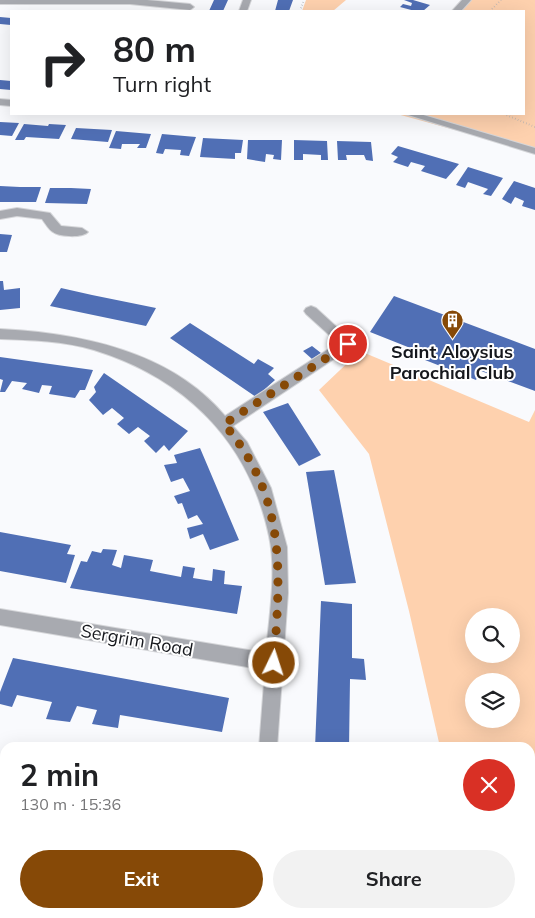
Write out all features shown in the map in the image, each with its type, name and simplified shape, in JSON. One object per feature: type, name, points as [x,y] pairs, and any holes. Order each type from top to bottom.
[{"type":"street","points":[[457,10],[467,0]]},
{"type":"street","points":[[0,1],[130,2],[190,7]]},
{"type":"street","points":[[413,115],[535,151]]},
{"type":"street","points":[[0,214],[16,212],[46,216],[57,230],[82,232]]},
{"type":"street","points":[[224,424],[348,344],[311,311]]},
{"type":"street","points":[[0,334],[44,335],[72,339],[116,351],[139,360],[186,388],[209,406],[241,445],[266,494],[277,536],[279,590],[268,742]]},
{"type":"street","name":"Sergrim Road","points":[[0,617],[274,663]]},
{"type":"path","points":[[491,10],[501,0]]},
{"type":"path","points":[[506,115],[535,127]]},
{"type":"shaded area","points":[[306,0],[346,0],[334,10],[302,10]]},
{"type":"shaded area","points":[[462,0],[535,0],[535,152],[401,115],[525,115],[525,10],[453,10]]},
{"type":"shaded area","points":[[360,351],[529,422],[535,410],[535,742],[439,742],[409,611],[369,454],[319,390]]},
{"type":"building","points":[[214,0],[228,0],[223,10],[209,10]]},
{"type":"building","points":[[278,0],[293,0],[289,10],[275,10]]},
{"type":"building","points":[[404,0],[413,0],[430,5],[424,10],[411,10],[400,7],[403,4],[411,6],[412,3]]},
{"type":"building","points":[[0,17],[10,18],[10,25],[0,24]]},
{"type":"building","points":[[0,80],[10,81],[10,90],[0,89]]},
{"type":"building","points":[[0,122],[19,123],[12,136],[0,135]]},
{"type":"building","points":[[24,124],[66,125],[59,139],[26,137],[24,140],[15,140]]},
{"type":"building","points":[[76,128],[112,130],[108,142],[71,139]]},
{"type":"building","points":[[116,131],[151,134],[146,148],[137,148],[140,144],[122,144],[121,149],[109,148]]},
{"type":"building","points":[[162,134],[196,137],[189,156],[180,155],[181,150],[165,149],[163,154],[156,153]]},
{"type":"building","points":[[203,138],[243,140],[241,153],[235,153],[235,159],[200,157]]},
{"type":"building","points":[[248,140],[282,140],[281,160],[273,159],[274,155],[266,154],[265,162],[247,159]]},
{"type":"building","points":[[294,140],[327,141],[328,160],[321,160],[321,155],[303,154],[303,160],[294,160]]},
{"type":"building","points":[[337,141],[371,142],[373,161],[366,160],[364,155],[346,155],[347,160],[338,160]]},
{"type":"building","points":[[398,146],[459,164],[446,179],[421,171],[425,166],[411,162],[408,167],[393,162],[398,157],[391,154]]},
{"type":"building","points":[[468,167],[503,178],[491,196],[483,194],[488,189],[468,182],[465,188],[456,185]]},
{"type":"building","points":[[514,181],[535,188],[535,210],[522,206],[524,201],[515,197],[511,204],[502,199]]},
{"type":"building","points":[[0,186],[41,187],[36,202],[0,202]]},
{"type":"building","points":[[50,188],[91,189],[87,204],[45,203]]},
{"type":"building","points":[[0,234],[12,235],[7,252],[0,252]]},
{"type":"building","points":[[0,281],[3,281],[4,290],[20,288],[20,308],[0,310]]},
{"type":"building","points":[[61,288],[156,308],[146,326],[50,306]]},
{"type":"building","name":"Saint Aloysius Parochial Club","points":[[394,296],[535,349],[535,391],[481,371],[476,380],[425,360],[428,355],[370,332]]},
{"type":"building","points":[[190,323],[254,364],[258,359],[274,368],[268,374],[275,380],[256,397],[170,338]]},
{"type":"building","points":[[312,346],[321,353],[312,359],[303,351]]},
{"type":"building","points":[[0,357],[93,370],[85,390],[80,390],[75,398],[49,394],[52,386],[42,385],[39,393],[22,389],[27,383],[12,381],[5,392],[0,392],[3,380],[0,379]]},
{"type":"building","points":[[104,373],[188,431],[169,451],[164,445],[156,453],[144,441],[150,436],[138,427],[129,434],[117,424],[124,418],[112,408],[103,415],[89,400],[96,392],[94,387]]},
{"type":"building","points":[[288,403],[321,455],[299,466],[263,412]]},
{"type":"building","points":[[200,448],[239,540],[210,550],[203,534],[190,539],[187,528],[203,524],[197,515],[188,519],[182,503],[178,504],[174,496],[190,491],[183,478],[171,482],[164,465],[177,463],[174,455]]},
{"type":"building","points":[[334,470],[356,583],[325,585],[306,472]]},
{"type":"building","points":[[0,532],[71,545],[67,554],[75,555],[66,583],[0,571]]},
{"type":"building","points":[[103,549],[117,550],[112,565],[121,568],[124,555],[153,560],[150,571],[181,577],[183,566],[195,568],[193,578],[212,581],[213,569],[225,571],[224,584],[242,586],[237,614],[70,588],[81,561],[87,562],[92,551],[101,553]]},
{"type":"building","points":[[321,601],[352,604],[352,658],[364,659],[366,680],[350,679],[349,742],[315,742]]},
{"type":"building","points":[[13,658],[229,698],[222,732],[120,715],[118,728],[92,724],[97,710],[77,706],[70,722],[46,719],[52,702],[17,695],[12,707],[0,704],[0,692]]},
{"type":"place","name":"Saint Aloysius Parochial Club","points":[[452,340]]},
{"type":"route","points":[[274,663],[279,590],[277,536],[266,494],[249,457],[224,424],[348,344]]}]
